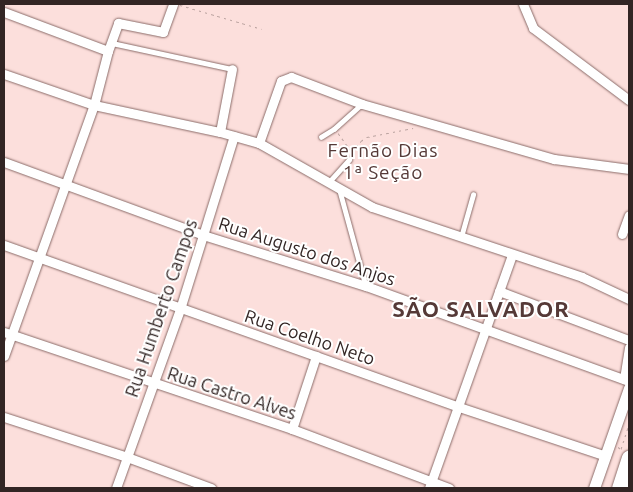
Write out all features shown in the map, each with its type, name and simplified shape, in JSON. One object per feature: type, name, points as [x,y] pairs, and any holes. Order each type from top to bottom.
[{"type":"highway","points":[[619,488],[629,458]]},
{"type":"street","points":[[4,356],[8,334],[94,105],[118,24],[124,23],[163,32],[175,4]]},
{"type":"street","points":[[523,4],[533,28],[573,60],[629,100]]},
{"type":"street","points":[[4,12],[110,47]]},
{"type":"street","points":[[220,132],[232,69]]},
{"type":"street","points":[[4,74],[94,105],[220,132],[259,143],[372,207],[461,239],[582,277],[629,299]]},
{"type":"street","points":[[259,143],[281,82],[291,77],[362,104],[554,159],[629,169]]},
{"type":"street","name":"Rua Humberto Campos","points":[[116,488],[180,309],[234,136]]},
{"type":"street","name":"Rua Augusto dos Anjos","points":[[4,162],[64,182],[203,235],[366,286],[628,383]]},
{"type":"street","points":[[622,234],[629,215]]},
{"type":"street","name":"Rua Coelho Neto","points":[[4,246],[459,407],[606,456]]},
{"type":"street","points":[[430,485],[512,255]]},
{"type":"street","points":[[499,291],[629,340]]},
{"type":"street","name":"Rua Castro Alves","points":[[8,334],[292,429],[430,485],[449,488]]},
{"type":"street","points":[[594,488],[606,456],[628,383],[629,347]]},
{"type":"street","points":[[292,429],[316,356]]},
{"type":"street","points":[[4,417],[127,457],[211,488]]},
{"type":"lane","points":[[110,47],[232,69]]},
{"type":"lane","points":[[320,137],[334,129],[362,104]]},
{"type":"lane","points":[[329,182],[349,160]]},
{"type":"lane","points":[[339,187],[366,286]]},
{"type":"lane","points":[[461,239],[473,195]]},
{"type":"path","points":[[175,4],[262,29]]},
{"type":"path","points":[[334,129],[343,136],[352,152],[360,141],[367,138],[418,127],[419,119]]},
{"type":"path","points":[[622,435],[618,447],[621,449],[629,424]]},
{"type":"district","name":"Fernão Dias 1ª Seção","points":[[383,162]]},
{"type":"district","name":"SÃO SALVADOR","points":[[481,309]]}]
